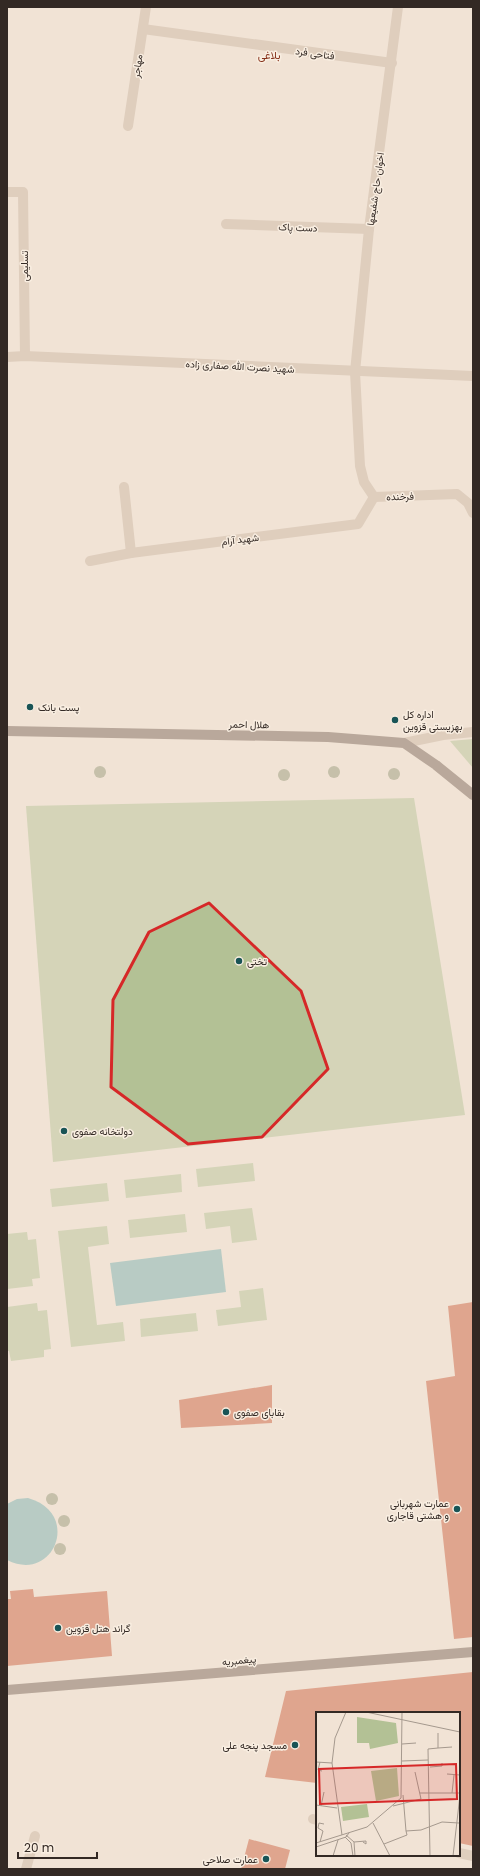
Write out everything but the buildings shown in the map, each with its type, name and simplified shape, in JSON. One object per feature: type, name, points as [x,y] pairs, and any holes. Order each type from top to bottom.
[{"type":"main road","name":"هلال احمر","points":[[7,731],[328,737],[404,743],[436,764],[473,796]]},
{"type":"main road","name":"پیغمبریه","points":[[7,1690],[473,1652]]},
{"type":"street","name":"مهاجر","points":[[128,126],[146,7]]},
{"type":"street","name":"اخوان حاج شفیعها","points":[[354,372],[369,229],[392,63],[398,7]]},
{"type":"street","name":"فتاحی فرد","points":[[143,29],[392,63]]},
{"type":"street","name":"تسلیمی","points":[[7,192],[23,192],[25,356]]},
{"type":"street","name":"دست پاک","points":[[226,224],[369,229]]},
{"type":"street","name":"شهید نصرت الله صفاری زاده","points":[[7,357],[25,356],[354,372],[473,376]]},
{"type":"street","name":"فرخنده","points":[[354,372],[360,466],[364,482],[374,497],[457,494],[468,503],[473,513]]},
{"type":"street","points":[[124,487],[131,553]]},
{"type":"street","name":"شهید آرام","points":[[90,561],[131,553],[358,524],[374,497]]},
{"type":"street","points":[[404,743],[443,735],[473,732]]},
{"type":"street","points":[[26,1869],[35,1836]]},
{"type":"street","points":[[460,1853],[473,1856]]},
{"type":"highlighted area","points":[[209,903],[301,991],[328,1069],[262,1137],[188,1144],[111,1087],[113,1000],[149,932]]},
{"type":"green space","points":[[473,739],[473,768],[450,741]]},
{"type":"green space","name":"تختی","points":[[414,798],[465,1115],[53,1162],[26,806]]},
{"type":"green space","points":[[253,1163],[255,1181],[198,1187],[196,1169]]},
{"type":"green space","points":[[181,1174],[182,1192],[126,1198],[124,1180]]},
{"type":"green space","points":[[107,1183],[109,1201],[52,1207],[50,1189]]},
{"type":"green space","points":[[252,1208],[257,1240],[232,1243],[230,1226],[206,1229],[204,1213]]},
{"type":"green space","points":[[185,1214],[187,1232],[130,1238],[128,1220]]},
{"type":"green space","points":[[107,1226],[109,1244],[88,1247],[97,1325],[123,1322],[125,1341],[71,1347],[58,1231]]},
{"type":"green space","points":[[27,1232],[28,1240],[36,1239],[40,1278],[32,1279],[33,1286],[7,1289],[7,1234]]},
{"type":"green space","points":[[263,1288],[267,1320],[218,1326],[216,1310],[241,1307],[239,1291]]},
{"type":"green space","points":[[37,1303],[38,1311],[47,1310],[51,1349],[44,1350],[44,1357],[11,1361],[9,1351],[7,1351],[7,1307]]},
{"type":"green space","points":[[196,1313],[198,1331],[141,1337],[140,1319]]},
{"type":"water","points":[[221,1249],[226,1292],[116,1306],[110,1263]]},
{"type":"water","points":[[28,1498],[45,1506],[54,1517],[57,1531],[55,1544],[49,1555],[38,1563],[24,1565],[7,1560],[7,1504],[17,1499]]},
{"type":"place","name":"پست بانک","points":[[30,707]]},
{"type":"place","name":"اداره کل بهزیستی قزوین","points":[[395,720]]},
{"type":"place","name":"تختی","points":[[239,961]]},
{"type":"place","name":"دولتخانه صفوی","points":[[64,1131]]},
{"type":"place","name":"بقابای صفوی","points":[[226,1412]]},
{"type":"place","name":"عمارت شهربانی و هشتی قاجاری","points":[[457,1509]]},
{"type":"place","name":"گراند هتل قزوین","points":[[58,1628]]},
{"type":"place","name":"مسجد پنجه علی","points":[[295,1745]]},
{"type":"place","name":"عمارت صلاحی","points":[[266,1859]]},
{"type":"district","name":"بلاغی","points":[[269,55]]}]
